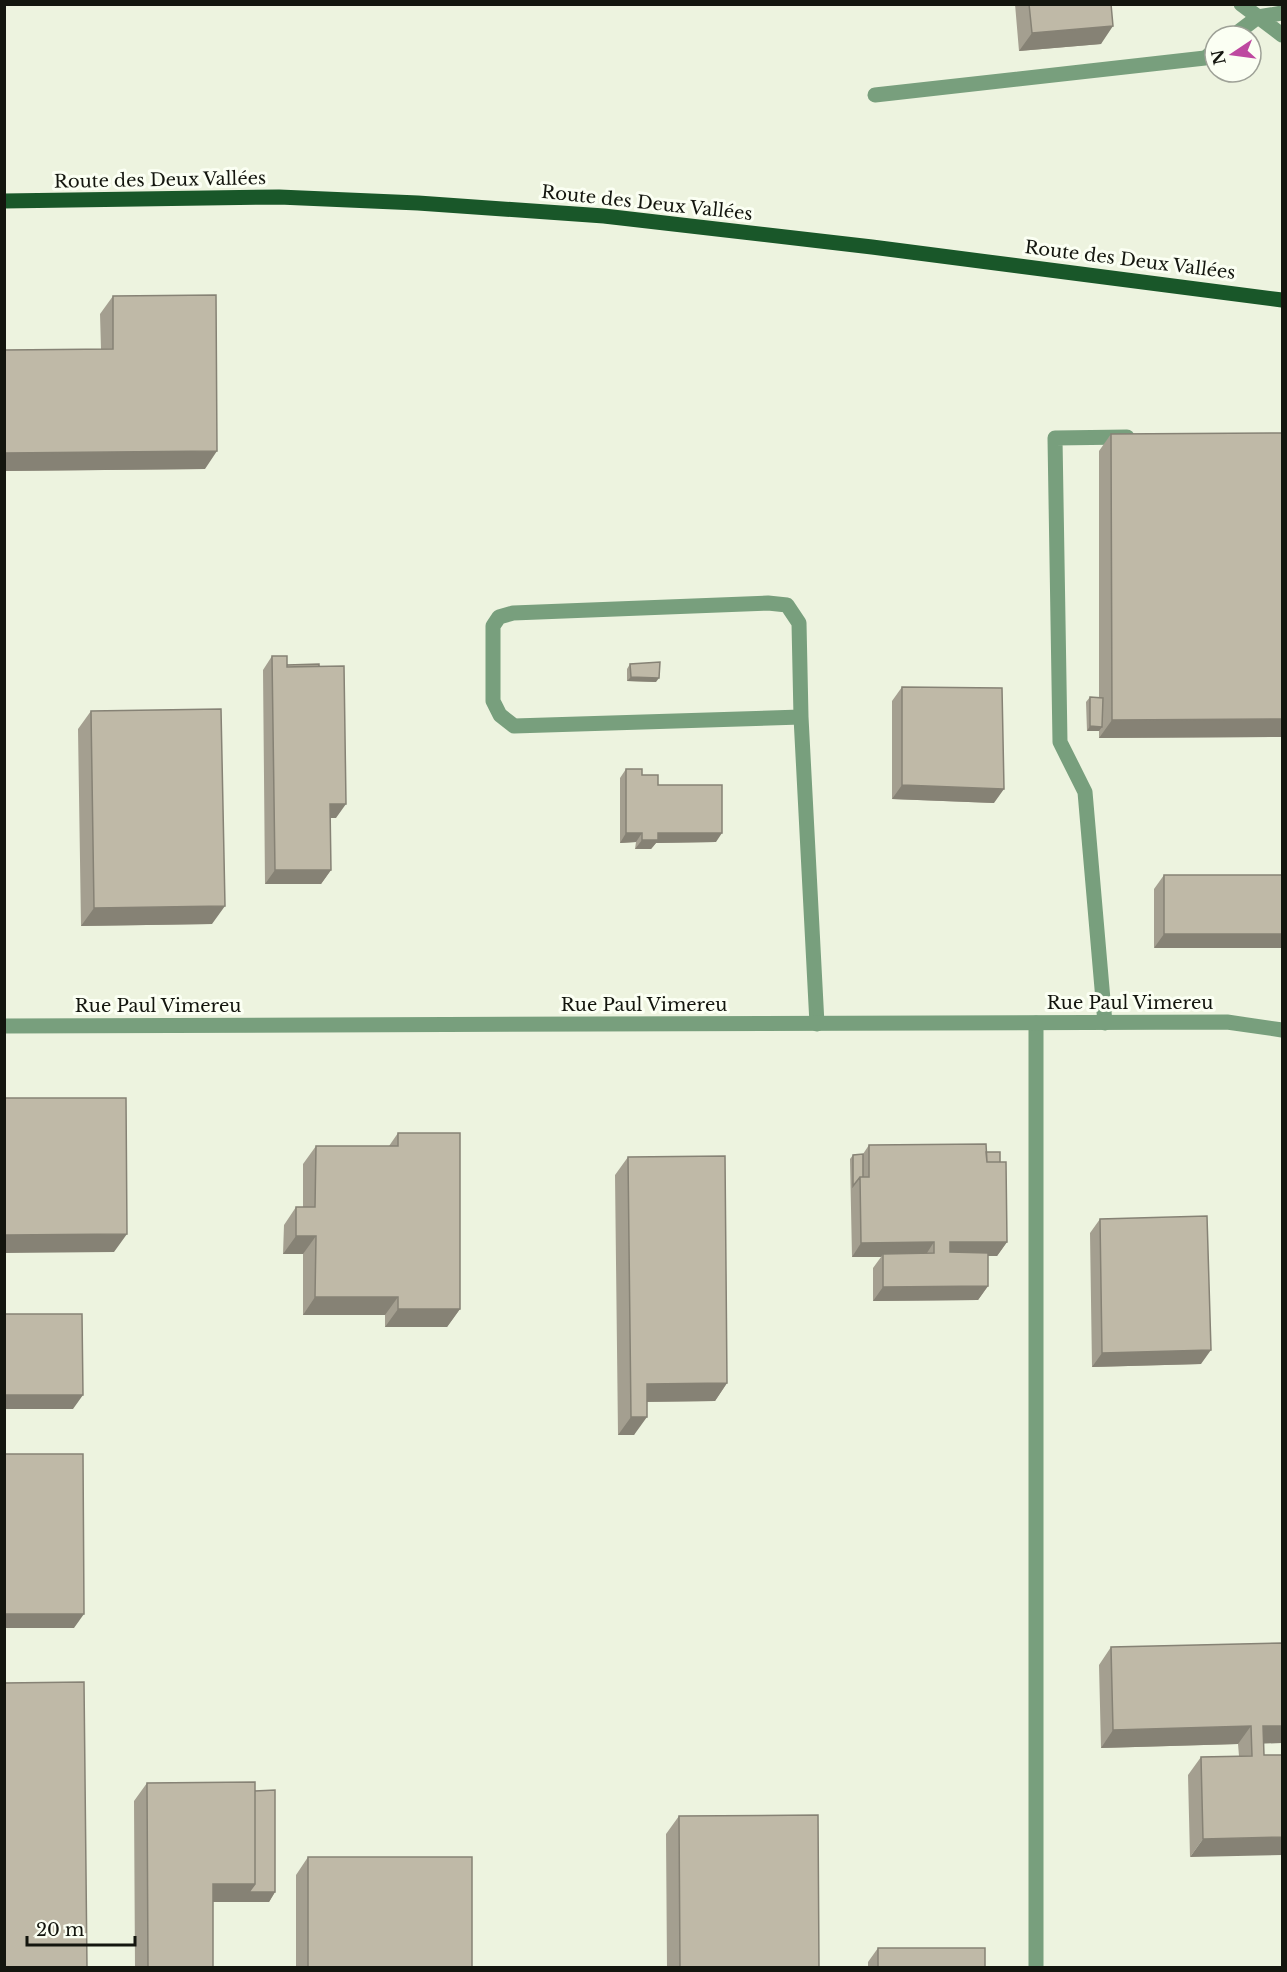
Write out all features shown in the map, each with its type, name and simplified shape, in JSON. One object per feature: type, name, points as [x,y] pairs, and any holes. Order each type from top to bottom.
[{"type":"main road","name":"Route des Deux Vallées","points":[[4,201],[279,197],[418,203],[604,216],[872,247],[1282,300]]},
{"type":"street","points":[[1241,4],[1282,35]]},
{"type":"street","points":[[1248,24],[1257,17],[1282,13]]},
{"type":"street","points":[[875,95],[1203,58]]},
{"type":"street","points":[[1105,1023],[1085,792],[1060,742],[1055,438],[1139,437]]},
{"type":"street","points":[[801,717],[514,726],[500,715],[493,701],[493,626],[499,617],[513,613],[768,603],[787,605],[799,623],[801,717],[817,1024]]},
{"type":"street","name":"Rue Paul Vimereu","points":[[4,1026],[1227,1022],[1282,1030]]},
{"type":"street","points":[[1036,1023],[1036,1968]]},
{"type":"building","points":[[1029,4],[1111,4],[1113,26],[1032,33]]},
{"type":"building","points":[[216,295],[217,451],[4,453],[4,350],[113,349],[113,296]]},
{"type":"building","points":[[1282,433],[1282,719],[1112,720],[1111,434]]},
{"type":"building","points":[[272,656],[287,656],[287,667],[344,666],[346,804],[330,804],[331,870],[275,870]]},
{"type":"building","points":[[660,662],[659,678],[631,677],[630,664]]},
{"type":"building","points":[[319,664],[319,666],[287,667],[287,665]]},
{"type":"building","points":[[902,687],[1002,688],[1004,789],[902,785]]},
{"type":"building","points":[[1090,697],[1103,698],[1102,727],[1090,726]]},
{"type":"building","points":[[221,709],[225,906],[94,908],[91,711]]},
{"type":"building","points":[[626,769],[642,769],[642,775],[658,775],[658,785],[722,785],[722,833],[658,833],[658,840],[642,840],[642,833],[626,833]]},
{"type":"building","points":[[1164,875],[1282,875],[1282,934],[1164,934]]},
{"type":"building","points":[[4,1098],[126,1098],[127,1234],[4,1235]]},
{"type":"building","points":[[398,1133],[460,1133],[460,1309],[398,1309],[398,1297],[315,1297],[316,1236],[296,1236],[296,1207],[315,1207],[316,1146],[398,1146]]},
{"type":"building","points":[[986,1144],[987,1162],[1006,1162],[1007,1242],[950,1242],[950,1252],[988,1253],[988,1286],[883,1287],[883,1254],[934,1253],[934,1242],[861,1243],[860,1177],[869,1177],[869,1145]]},
{"type":"building","points":[[986,1152],[1000,1152],[1000,1162],[987,1162]]},
{"type":"building","points":[[863,1154],[863,1177],[860,1177],[853,1186],[853,1155]]},
{"type":"building","points":[[725,1156],[727,1383],[647,1384],[647,1417],[631,1417],[628,1157]]},
{"type":"building","points":[[1207,1216],[1211,1350],[1102,1353],[1100,1219]]},
{"type":"building","points":[[4,1314],[82,1314],[83,1395],[4,1395]]},
{"type":"building","points":[[4,1454],[83,1454],[84,1614],[4,1614]]},
{"type":"building","points":[[1282,1643],[1282,1726],[1263,1726],[1264,1755],[1282,1755],[1282,1837],[1203,1839],[1201,1757],[1252,1756],[1251,1726],[1113,1730],[1111,1647]]},
{"type":"building","points":[[84,1682],[87,1968],[4,1968],[4,1683]]},
{"type":"building","points":[[255,1782],[255,1884],[213,1884],[213,1968],[148,1968],[147,1783]]},
{"type":"building","points":[[275,1790],[275,1892],[249,1892],[255,1884],[255,1791]]},
{"type":"building","points":[[818,1815],[819,1968],[680,1968],[679,1816]]},
{"type":"building","points":[[308,1857],[472,1857],[472,1968],[308,1968]]},
{"type":"building","points":[[878,1948],[985,1948],[985,1968],[878,1968]]}]
